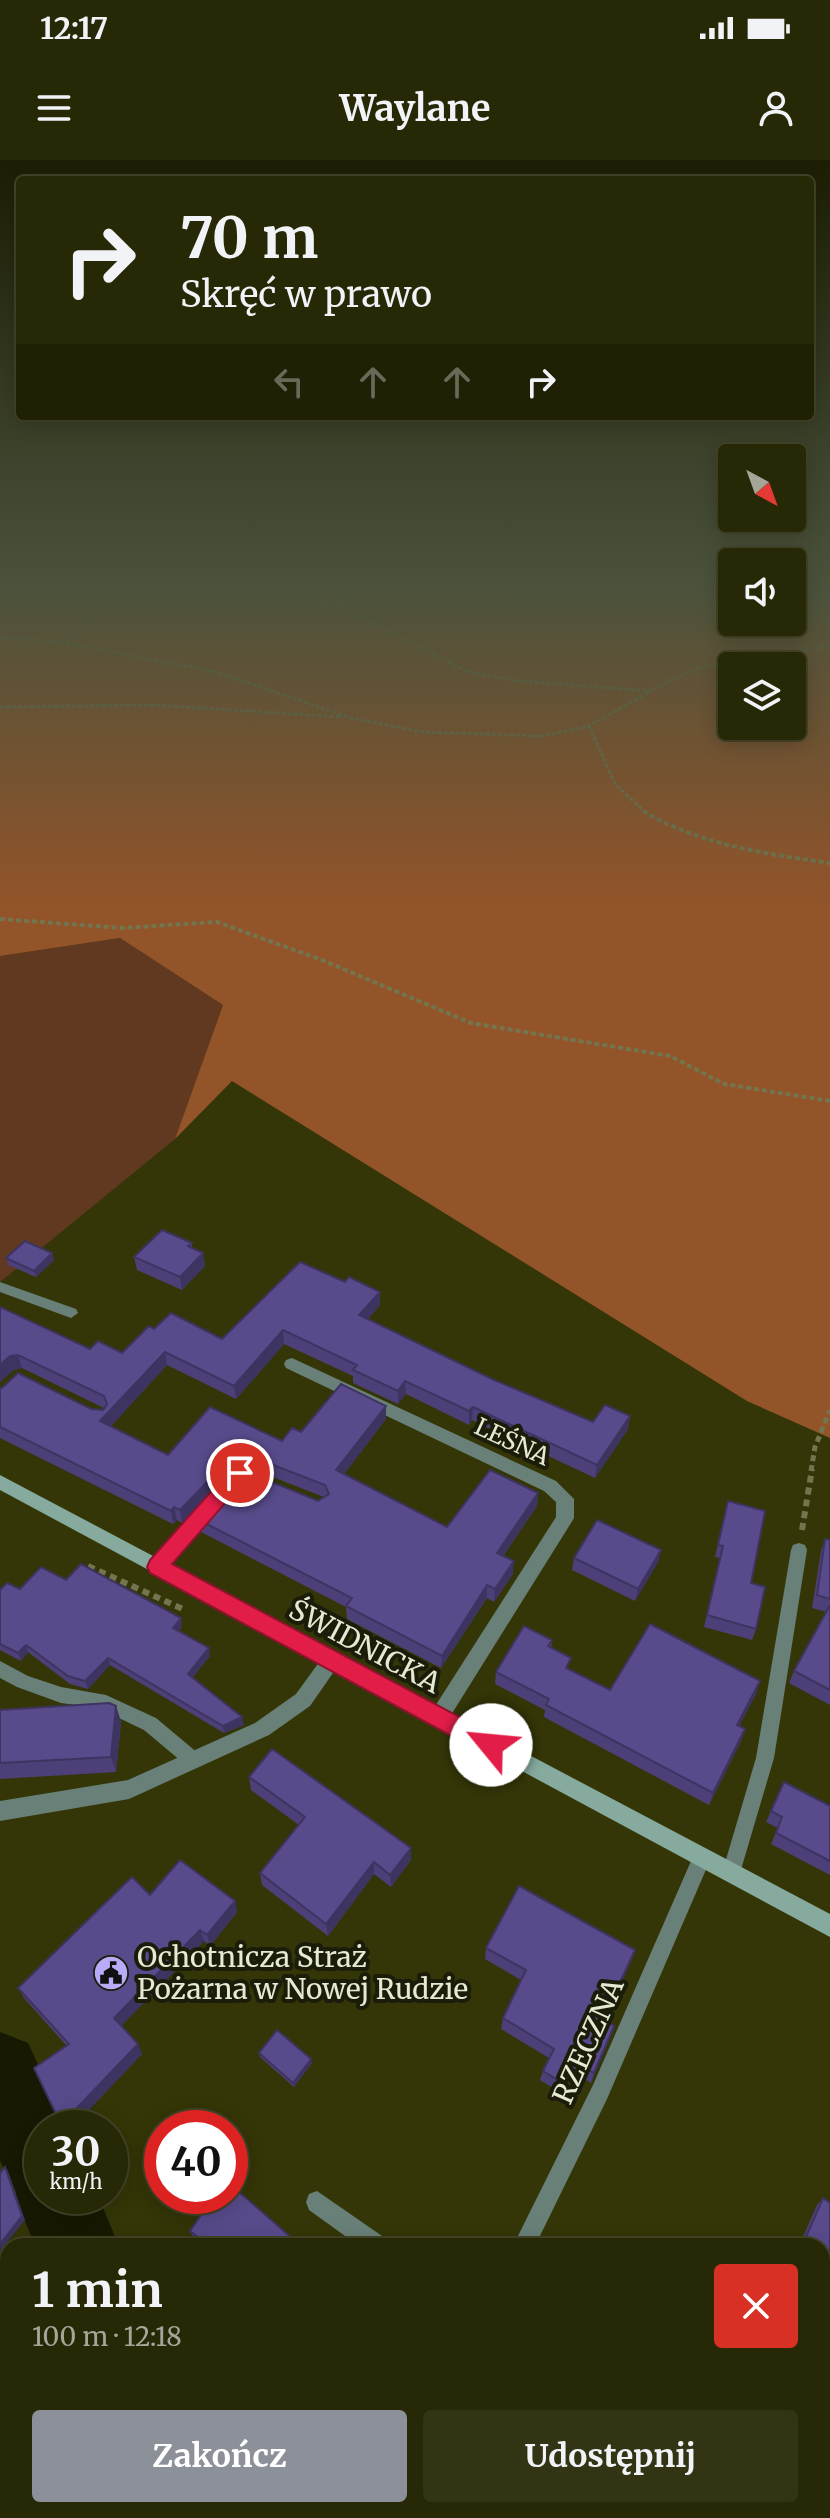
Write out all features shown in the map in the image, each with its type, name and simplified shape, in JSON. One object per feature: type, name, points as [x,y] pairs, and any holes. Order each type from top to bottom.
[{"type":"street","name":"LEŚNA","points":[[292,1364],[550,1486],[565,1499],[565,1518],[439,1717]]},
{"type":"street","name":"ŚWIDNICKA","points":[[0,1482],[830,1926]]},
{"type":"street","points":[[0,1811],[129,1789],[262,1729],[303,1700],[332,1660]]},
{"type":"lane","points":[[0,1287],[71,1313]]},
{"type":"lane","points":[[157,1567],[240,1473],[267,1483]]},
{"type":"lane","points":[[731,1873],[765,1758],[799,1550]]},
{"type":"lane","points":[[0,1669],[23,1682],[61,1695],[100,1700],[150,1724],[193,1760]]},
{"type":"lane","name":"RZECZNA","points":[[528,2238],[600,2092],[702,1858]]},
{"type":"lane","points":[[317,2202],[366,2238]]},
{"type":"path","points":[[275,692],[351,718]]},
{"type":"path","points":[[0,707],[155,705],[351,718],[423,732],[506,737],[542,736],[589,726],[649,692]]},
{"type":"path","points":[[589,726],[603,741],[611,778],[622,794],[641,809],[700,837],[749,851],[830,863]]},
{"type":"path","points":[[0,919],[122,928],[217,922],[322,960],[471,1023],[670,1056],[724,1084],[830,1101]]},
{"type":"path","points":[[799,1550],[815,1447],[830,1410]]},
{"type":"path","points":[[88,1566],[191,1612]]},
{"type":"shaded area","points":[[0,692],[718,692],[718,740],[806,740],[806,692],[830,692],[830,1438],[747,1401],[232,1081],[175,1139],[223,1005],[120,938],[0,956]]},
{"type":"shaded area","points":[[120,938],[223,1005],[175,1139],[0,1282],[0,956]]},
{"type":"building","points":[[162,1230],[192,1243],[188,1246],[203,1253],[180,1277],[134,1257]]},
{"type":"building","points":[[25,1241],[52,1253],[34,1271],[6,1258]]},
{"type":"building","points":[[300,1262],[345,1282],[349,1277],[380,1292],[359,1315],[494,1380],[593,1422],[605,1405],[630,1416],[597,1465],[473,1407],[469,1411],[405,1381],[398,1391],[353,1370],[357,1365],[283,1330],[234,1386],[165,1352],[100,1421],[168,1455],[210,1407],[282,1441],[292,1428],[301,1432],[341,1384],[386,1406],[336,1470],[447,1527],[490,1470],[538,1493],[497,1553],[514,1561],[495,1589],[487,1585],[442,1656],[346,1606],[352,1598],[199,1520],[242,1470],[318,1501],[329,1494],[325,1485],[237,1451],[180,1510],[174,1507],[171,1511],[0,1427],[0,1388],[18,1373],[91,1409],[103,1410],[107,1404],[104,1396],[18,1355],[10,1356],[0,1365],[0,1307],[90,1349],[98,1341],[122,1353],[149,1326],[154,1329],[171,1313],[222,1339]]},
{"type":"building","points":[[728,1501],[765,1511],[751,1583],[765,1587],[756,1629],[707,1615],[723,1546],[718,1545]]},
{"type":"building","points":[[597,1520],[661,1550],[638,1589],[574,1558]]},
{"type":"building","points":[[825,1539],[830,1540],[830,1599],[817,1595]]},
{"type":"building","points":[[81,1564],[181,1618],[173,1628],[209,1648],[188,1674],[242,1717],[223,1726],[108,1658],[85,1681],[68,1676],[26,1645],[18,1653],[0,1644],[0,1590],[7,1583],[20,1589],[41,1567],[66,1580]]},
{"type":"building","points":[[830,1605],[830,1690],[794,1671]]},
{"type":"building","points":[[650,1624],[760,1681],[737,1725],[745,1729],[713,1793],[546,1705],[549,1699],[496,1672],[524,1626],[552,1640],[548,1646],[571,1658],[566,1668],[610,1690]]},
{"type":"building","points":[[109,1703],[116,1706],[111,1757],[0,1763],[0,1710]]},
{"type":"building","points":[[272,1749],[411,1848],[390,1875],[374,1862],[326,1924],[260,1873],[305,1817],[249,1777]]},
{"type":"building","points":[[784,1782],[830,1806],[830,1861],[776,1833],[782,1817],[771,1811]]},
{"type":"building","points":[[180,1860],[235,1901],[207,1935],[200,1930],[114,2018],[138,2044],[75,2110],[54,2110],[34,2068],[69,2044],[18,1988],[132,1877],[150,1895]]},
{"type":"building","points":[[519,1886],[635,1950],[603,2019],[614,2026],[594,2073],[575,2061],[564,2084],[543,2071],[554,2049],[503,2018],[526,1970],[486,1948]]},
{"type":"building","points":[[277,2030],[311,2059],[293,2083],[259,2053]]},
{"type":"building","points":[[5,2167],[22,2216],[5,2238],[0,2238],[0,2173]]},
{"type":"building","points":[[823,2198],[830,2203],[830,2238],[806,2238]]},
{"type":"building","points":[[248,2200],[292,2238],[199,2238],[190,2231],[202,2214],[248,2214]]},
{"type":"waterway","points":[[0,2071],[24,2123]]},
{"type":"waterway","points":[[64,2214],[74,2238]]},
{"type":"place","name":"Ochotnicza Straż Pożarna w Nowej Rudzie","points":[[111,1973]]},
{"type":"route","points":[[240,1473],[157,1567],[491,1745]]}]
